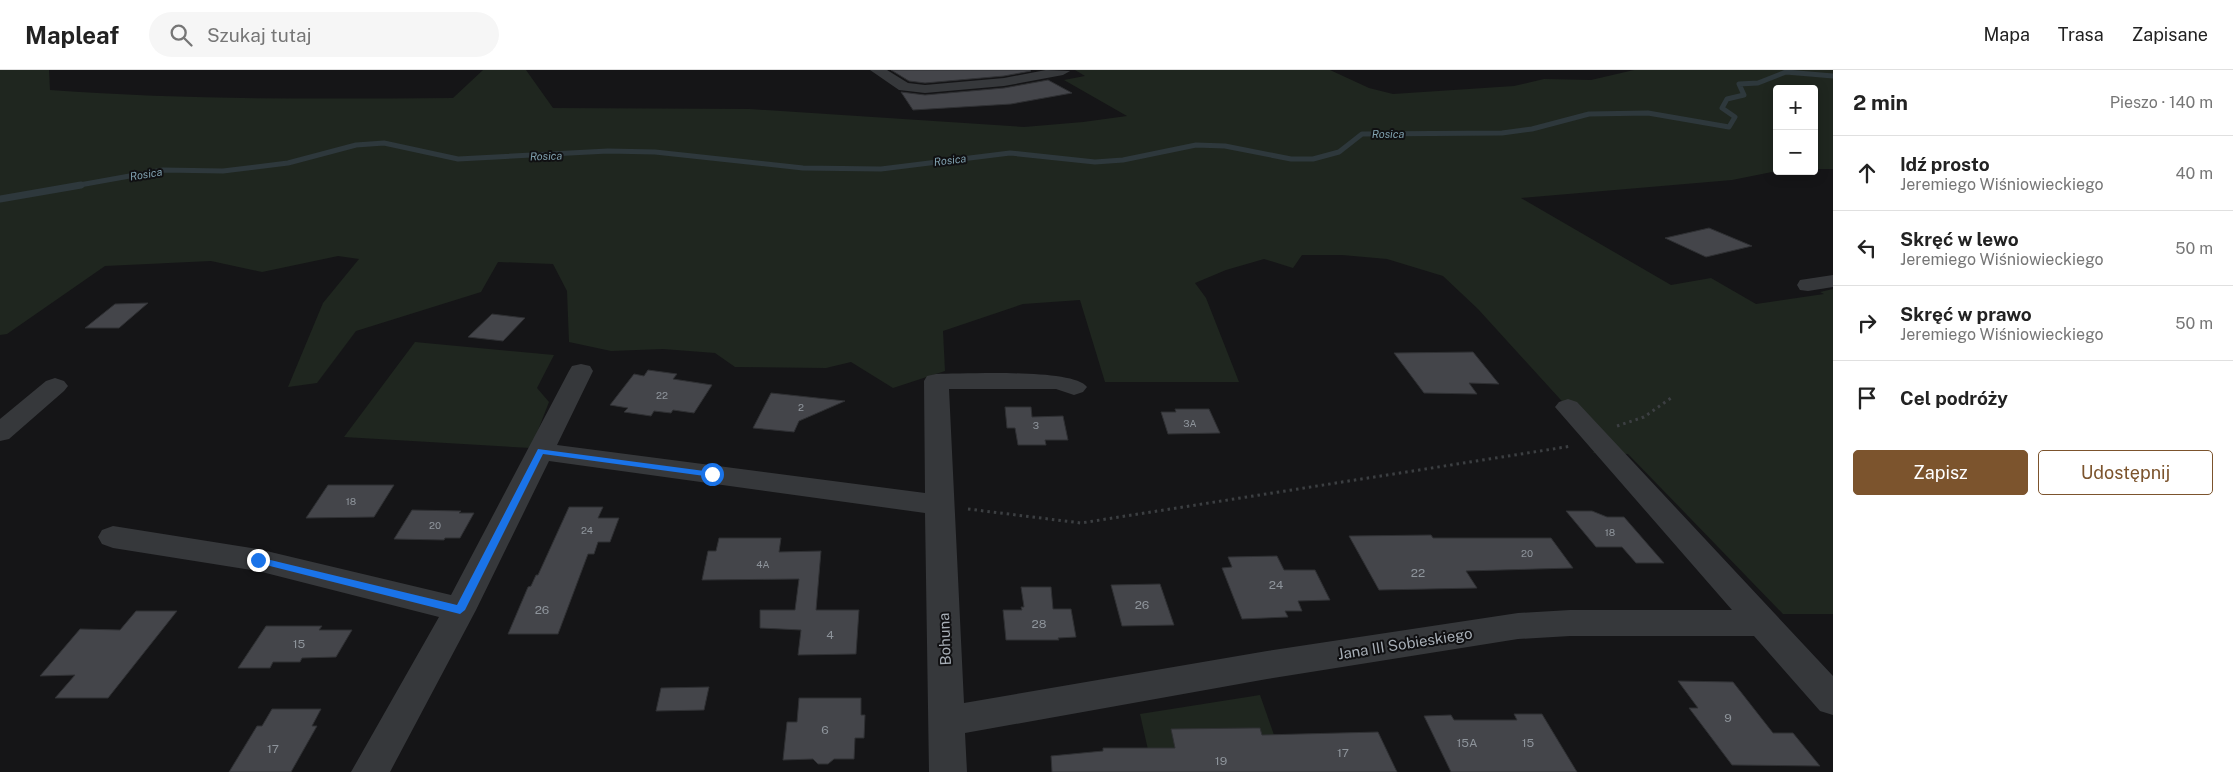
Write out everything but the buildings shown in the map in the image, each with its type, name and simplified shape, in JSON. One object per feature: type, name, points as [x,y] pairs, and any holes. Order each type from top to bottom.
[{"type":"street","points":[[877,70],[904,87],[925,90],[1004,82],[1063,71],[1060,70]]},
{"type":"street","points":[[1808,285],[1833,281]]},
{"type":"street","points":[[370,772],[460,610],[582,371]]},
{"type":"street","name":"Bohuna","points":[[948,772],[936,381],[1057,382],[1074,388]]},
{"type":"street","points":[[0,433],[55,386]]},
{"type":"street","points":[[1568,407],[1833,700]]},
{"type":"street","points":[[541,451],[940,505]]},
{"type":"street","points":[[113,537],[258,560],[460,610]]},
{"type":"street","name":"Jana III Sobieskiego","points":[[947,721],[1267,664],[1518,626],[1570,623],[1763,623]]},
{"type":"path","points":[[940,505],[1081,523],[1570,447],[1593,435],[1644,417],[1671,398]]},
{"type":"shaded area","points":[[0,70],[49,70],[50,90],[151,96],[352,99],[453,98],[483,70],[526,70],[553,108],[750,109],[1024,127],[1127,116],[1064,80],[1085,76],[1075,70],[1330,70],[1369,88],[1393,94],[1514,86],[1544,79],[1591,80],[1634,70],[1833,70],[1833,169],[1818,169],[1818,85],[1773,85],[1773,172],[1732,180],[1521,198],[1671,285],[1711,278],[1756,304],[1824,294],[1820,292],[1833,289],[1833,614],[1783,614],[1628,454],[1593,453],[1601,444],[1478,309],[1443,276],[1387,259],[1342,255],[1302,255],[1293,268],[1264,259],[1226,270],[1195,283],[1206,298],[1239,382],[1105,382],[1080,300],[1023,304],[943,331],[945,371],[893,388],[851,362],[826,368],[735,367],[715,353],[663,349],[611,351],[569,342],[567,291],[553,264],[498,262],[481,292],[356,331],[317,383],[288,387],[323,303],[359,259],[338,256],[262,272],[211,261],[105,266],[7,334],[0,335]]},
{"type":"shaded area","points":[[415,342],[554,355],[537,388],[549,402],[531,448],[344,437]]},
{"type":"shaded area","points":[[1260,695],[1287,772],[1153,772],[1140,714]]},
{"type":"waterway","name":"Rosica","points":[[74,186],[163,170],[223,171],[288,163],[356,145],[384,143],[458,159],[608,151],[655,152],[803,168],[881,169],[1010,153],[1095,162],[1123,160],[1196,145],[1225,146],[1291,159],[1313,159],[1339,152],[1362,134],[1502,133],[1532,129],[1589,114],[1648,113],[1729,127],[1735,117],[1722,108],[1727,99],[1744,95],[1739,84],[1758,83],[1786,72],[1833,76]]},
{"type":"waterway","name":"Rosica","points":[[0,199],[81,185]]},
{"type":"route","points":[[258,560],[460,610],[541,451],[712,474]]}]
